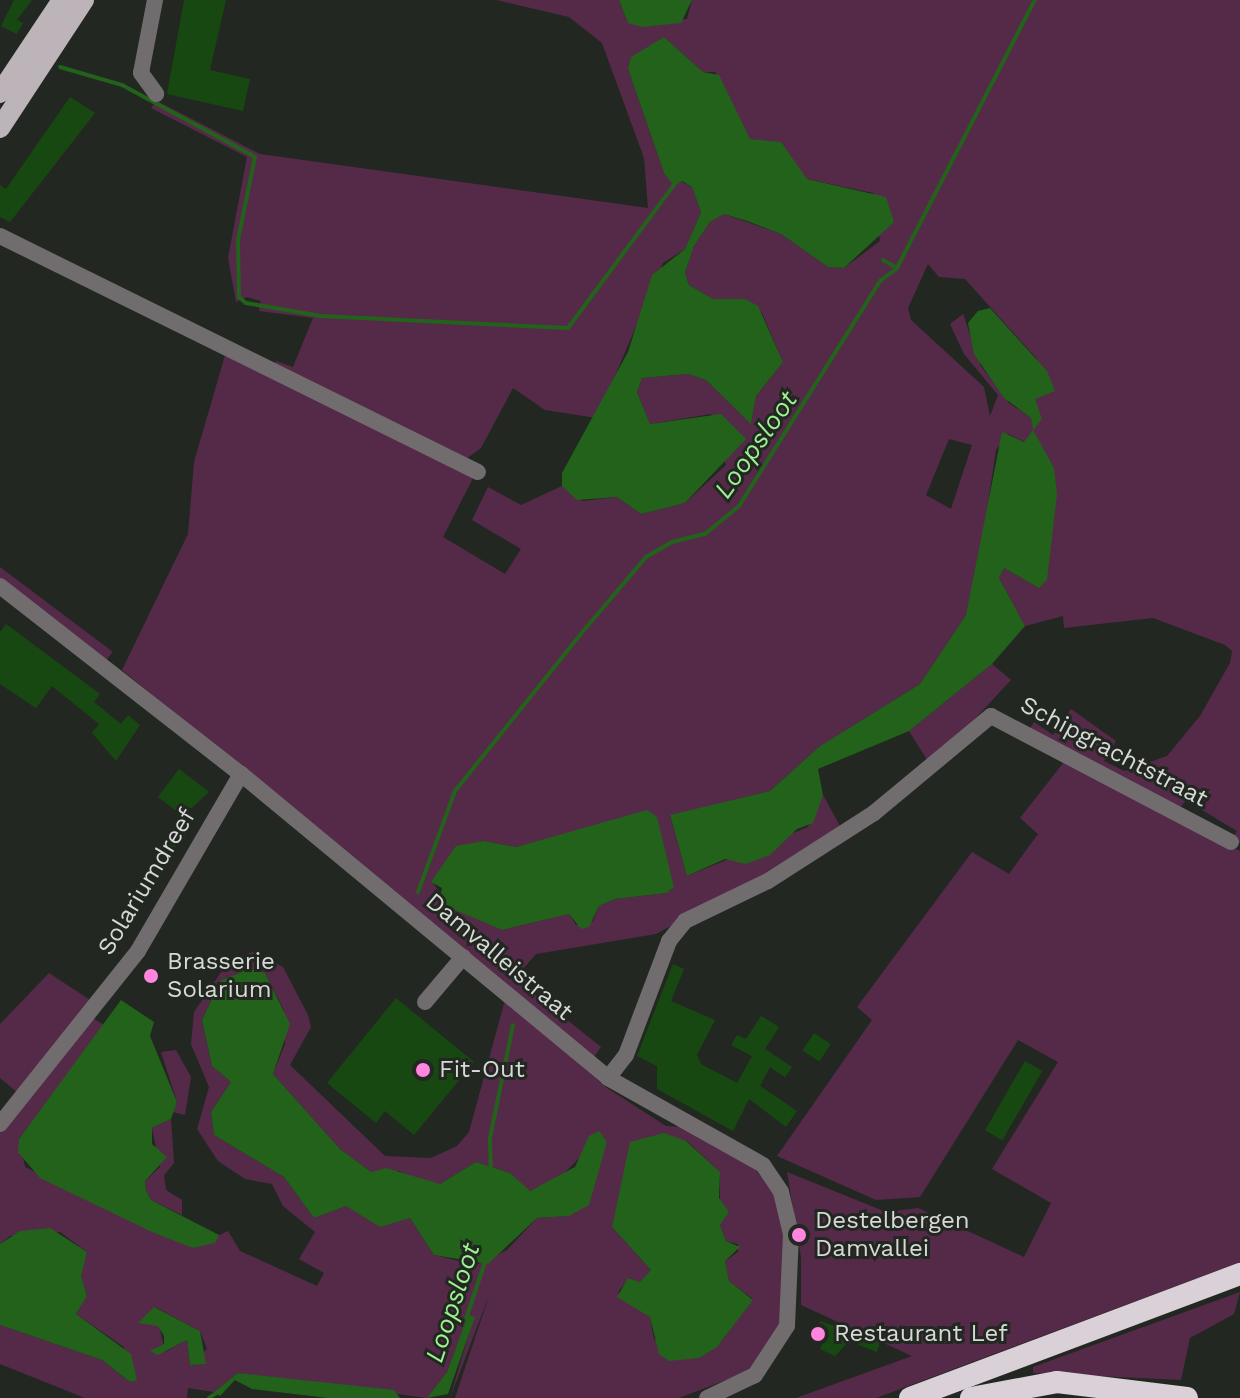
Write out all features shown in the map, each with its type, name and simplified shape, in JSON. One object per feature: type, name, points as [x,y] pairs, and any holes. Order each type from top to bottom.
[{"type":"highway","points":[[910,1398],[1240,1274]]},
{"type":"highway","points":[[971,1398],[1057,1382],[1187,1398]]},
{"type":"main road","points":[[0,93],[62,0]]},
{"type":"main road","points":[[0,128],[84,0]]},
{"type":"street","points":[[155,0],[141,73],[156,94]]},
{"type":"street","points":[[0,236],[478,472]]},
{"type":"street","name":"Damvalleistraat","points":[[0,586],[241,774],[608,1078],[763,1165],[786,1204],[793,1272],[782,1341],[755,1375],[707,1398]]},
{"type":"street","name":"Schipgrachtstraat","points":[[608,1078],[626,1055],[669,941],[685,921],[768,881],[874,813],[991,716],[1231,842]]},
{"type":"street","name":"Solariumdreef","points":[[0,1124],[138,951],[241,774]]},
{"type":"street","points":[[425,1002],[463,957]]},
{"type":"shaded area","points":[[496,0],[619,0],[628,23],[687,19],[692,0],[1240,0],[1240,843],[1232,839],[1237,831],[1202,810],[1191,795],[1173,815],[1240,851],[1240,1262],[876,1398],[796,1398],[912,1356],[801,1305],[801,1257],[787,1172],[886,1212],[918,1208],[1024,1257],[1051,1203],[992,1169],[1058,1062],[1018,1040],[920,1197],[876,1200],[777,1156],[872,1020],[857,1007],[972,852],[1009,874],[1038,834],[1020,818],[1064,762],[1023,739],[1034,722],[1053,735],[1071,709],[1116,741],[1104,761],[1124,771],[1167,756],[1200,716],[1230,663],[1232,651],[1225,645],[1153,618],[1064,628],[1063,616],[1025,626],[999,578],[1004,568],[1039,588],[1033,431],[1025,442],[1008,434],[996,450],[976,584],[966,615],[920,684],[820,746],[770,791],[670,816],[687,876],[808,827],[823,795],[840,826],[796,858],[656,934],[536,954],[515,978],[601,1047],[594,1057],[122,670],[188,534],[194,462],[226,352],[270,370],[276,361],[293,367],[313,318],[259,311],[261,301],[247,297],[236,302],[228,258],[247,157],[151,108],[157,101],[260,154],[648,208],[644,158],[602,43],[569,17]],"holes":[[[664,37],[703,72],[715,72],[750,139],[772,143],[807,179],[873,193],[880,241],[844,268],[828,267],[781,234],[724,214],[710,222],[694,246],[685,273],[689,285],[713,299],[745,299],[762,313],[783,362],[756,396],[751,423],[706,380],[688,374],[642,378],[637,392],[650,424],[711,414],[726,465],[685,503],[641,514],[617,497],[582,501],[562,486],[521,505],[488,487],[472,520],[521,549],[505,574],[443,537],[473,478],[466,459],[481,448],[513,388],[545,410],[597,418],[663,263],[685,249],[701,212],[692,187],[664,173],[628,69]],[[928,264],[939,277],[965,279],[1037,359],[1033,429],[1031,418],[1009,403],[981,366],[963,314],[950,324],[964,354],[998,395],[990,416],[984,387],[911,320],[908,308]],[[949,439],[972,445],[951,509],[926,495]],[[612,821],[670,872],[674,887],[667,893],[615,899],[599,906],[593,921],[576,925],[569,914],[502,930],[452,908],[432,882],[484,841],[516,847]]]},
{"type":"shaded area","points":[[619,0],[692,0],[681,23],[642,27],[628,23]]},
{"type":"shaded area","points":[[664,37],[703,72],[719,75],[750,139],[781,142],[807,179],[886,197],[894,222],[844,268],[828,267],[781,234],[747,221],[724,214],[710,222],[694,246],[685,273],[689,285],[713,299],[745,299],[758,306],[783,362],[756,396],[751,424],[706,380],[688,374],[642,378],[637,392],[650,424],[721,414],[746,439],[685,503],[641,514],[617,497],[577,500],[562,486],[562,473],[628,352],[652,275],[685,249],[701,212],[692,187],[682,181],[674,186],[664,173],[628,69],[631,57]]},
{"type":"shaded area","points":[[990,308],[1047,371],[1055,391],[1035,399],[1042,419],[1033,430],[1031,418],[1004,398],[974,354],[968,323],[978,311]]},
{"type":"shaded area","points":[[1033,430],[1054,468],[1057,494],[1047,580],[1039,588],[1004,568],[999,578],[1025,626],[992,664],[909,731],[818,769],[823,795],[813,823],[797,829],[770,855],[746,864],[725,859],[687,876],[670,815],[770,791],[820,746],[920,684],[966,615],[1002,432],[1024,442]]},
{"type":"shaded area","points":[[0,567],[113,652],[107,660],[0,580]]},
{"type":"shaded area","points":[[992,664],[1011,680],[931,766],[909,731]]},
{"type":"shaded area","points":[[647,810],[657,817],[674,887],[667,893],[615,899],[599,906],[589,927],[581,929],[569,914],[502,930],[439,903],[442,888],[431,882],[456,846],[484,841],[516,847]]},
{"type":"shaded area","points":[[253,952],[283,967],[311,1027],[290,1065],[385,1156],[431,1158],[457,1146],[469,1132],[505,1000],[607,1088],[666,1126],[682,1127],[751,1164],[777,1197],[787,1247],[783,1318],[771,1348],[747,1372],[679,1398],[455,1398],[490,1293],[450,1398],[474,1317],[468,1316],[447,1372],[427,1398],[238,1373],[214,1392],[188,1388],[187,1398],[85,1398],[0,1364],[0,1325],[102,1360],[130,1382],[124,1347],[76,1314],[87,1295],[80,1276],[87,1252],[60,1232],[10,1236],[0,1244],[0,1132],[91,1017],[104,1025],[19,1139],[25,1167],[193,1248],[228,1231],[240,1251],[317,1286],[324,1273],[299,1259],[315,1232],[283,1206],[272,1184],[245,1179],[218,1161],[197,1129],[209,1087],[191,1044],[194,1012],[230,959]],"holes":[[[240,967],[265,973],[284,1010],[285,1044],[273,1074],[340,1149],[371,1172],[399,1171],[424,1183],[440,1184],[476,1162],[510,1173],[529,1191],[559,1179],[579,1158],[569,1216],[537,1218],[507,1250],[476,1265],[434,1255],[410,1218],[380,1226],[346,1206],[314,1218],[284,1177],[214,1135],[211,1112],[231,1082],[212,1066],[202,1020],[221,980],[242,972]],[[687,1141],[720,1172],[720,1225],[726,1241],[738,1244],[738,1252],[725,1261],[729,1281],[753,1299],[721,1342],[699,1358],[654,1339],[650,1317],[618,1292],[629,1278],[640,1282],[651,1270],[612,1227],[626,1174]],[[155,1307],[200,1331],[207,1349],[190,1364],[187,1340],[165,1352]]]},
{"type":"shaded area","points":[[240,966],[265,973],[290,1024],[273,1074],[340,1149],[371,1172],[386,1168],[440,1184],[476,1162],[510,1173],[530,1191],[575,1167],[589,1136],[599,1131],[607,1142],[589,1205],[569,1216],[537,1218],[488,1264],[434,1255],[410,1218],[380,1227],[346,1206],[314,1218],[284,1177],[214,1135],[211,1112],[231,1082],[212,1066],[202,1020],[221,980],[242,972]]},
{"type":"shaded area","points":[[49,973],[90,1000],[18,1093],[0,1078],[0,1024]]},
{"type":"shaded area","points":[[121,1000],[154,1022],[150,1036],[177,1102],[171,1119],[152,1128],[152,1144],[167,1157],[145,1181],[146,1190],[151,1200],[219,1235],[215,1243],[193,1248],[152,1232],[40,1178],[18,1152],[19,1139]]},
{"type":"shaded area","points":[[176,1050],[191,1077],[185,1115],[173,1112],[177,1102],[161,1052]]},
{"type":"shaded area","points":[[171,1119],[174,1163],[164,1175],[166,1190],[182,1200],[182,1215],[151,1200],[146,1190],[145,1181],[160,1167],[152,1128]]},
{"type":"shaded area","points":[[664,1133],[686,1141],[720,1172],[719,1198],[729,1212],[720,1225],[726,1241],[740,1247],[725,1261],[729,1281],[753,1300],[717,1347],[699,1358],[669,1361],[659,1354],[650,1317],[617,1297],[628,1278],[640,1282],[651,1270],[612,1227],[630,1142]]},
{"type":"shaded area","points":[[50,1228],[87,1252],[81,1276],[87,1296],[76,1314],[131,1354],[137,1380],[130,1382],[102,1360],[0,1325],[0,1244],[20,1231]]},
{"type":"shaded area","points":[[1240,1292],[1234,1314],[1190,1338],[1181,1380],[1033,1373],[1033,1367]]},
{"type":"shaded area","points":[[154,1307],[200,1331],[206,1364],[190,1365],[187,1340],[158,1355],[150,1351],[164,1344],[164,1336],[158,1326],[138,1323]]},
{"type":"shaded area","points":[[468,1315],[475,1317],[448,1394],[427,1398],[447,1372]]},
{"type":"shaded area","points":[[238,1373],[394,1390],[400,1398],[328,1398],[252,1389],[235,1380],[220,1396],[214,1392]]},
{"type":"building","points":[[14,0],[32,0],[17,20],[23,23],[17,34],[1,26]]},
{"type":"building","points":[[184,0],[226,0],[210,70],[250,79],[243,111],[167,94]]},
{"type":"building","points":[[70,97],[95,113],[10,222],[0,217],[0,185],[6,189]]},
{"type":"building","points":[[6,624],[100,694],[94,702],[121,724],[128,715],[140,725],[116,761],[92,733],[99,724],[52,686],[36,708],[0,684],[0,632]]},
{"type":"building","points":[[179,769],[209,792],[183,816],[158,797]]},
{"type":"building","points":[[182,818],[192,826],[170,853],[160,845]]},
{"type":"building","points":[[673,964],[684,969],[671,1001],[715,1020],[697,1055],[701,1064],[737,1083],[752,1056],[731,1045],[737,1035],[746,1039],[761,1016],[779,1027],[765,1049],[792,1067],[785,1077],[770,1067],[760,1086],[797,1111],[786,1127],[749,1099],[733,1131],[657,1089],[657,1066],[637,1056]]},
{"type":"building","points":[[396,998],[474,1062],[414,1135],[385,1111],[376,1123],[327,1083]]},
{"type":"building","points":[[814,1033],[831,1044],[819,1062],[803,1051]]},
{"type":"building","points":[[1025,1061],[1042,1071],[1002,1140],[985,1130]]},
{"type":"building","points":[[820,1321],[880,1342],[877,1352],[849,1341],[835,1356],[820,1349],[823,1342],[813,1338]]},
{"type":"waterway","name":"Loopsloot","points":[[418,892],[455,791],[579,636],[646,557],[672,542],[705,534],[739,506],[880,281],[897,268],[1035,0]]},
{"type":"waterway","points":[[60,67],[122,85],[255,157],[238,240],[239,297],[246,303],[321,316],[568,328],[676,182]]},
{"type":"waterway","points":[[883,260],[897,268]]},
{"type":"waterway","name":"Loopsloot","points":[[491,1172],[490,1138],[513,1025]]},
{"type":"waterway","name":"Loopsloot","points":[[466,1319],[486,1259]]},
{"type":"waterway","name":"Loopsloot","points":[[209,1398],[221,1390]]},
{"type":"place","name":"Brasserie Solarium","points":[[151,976]]},
{"type":"place","name":"Fit-Out","points":[[423,1070]]},
{"type":"place","name":"Destelbergen Damvallei","points":[[799,1235]]},
{"type":"place","name":"Restaurant Lef","points":[[818,1334]]}]
